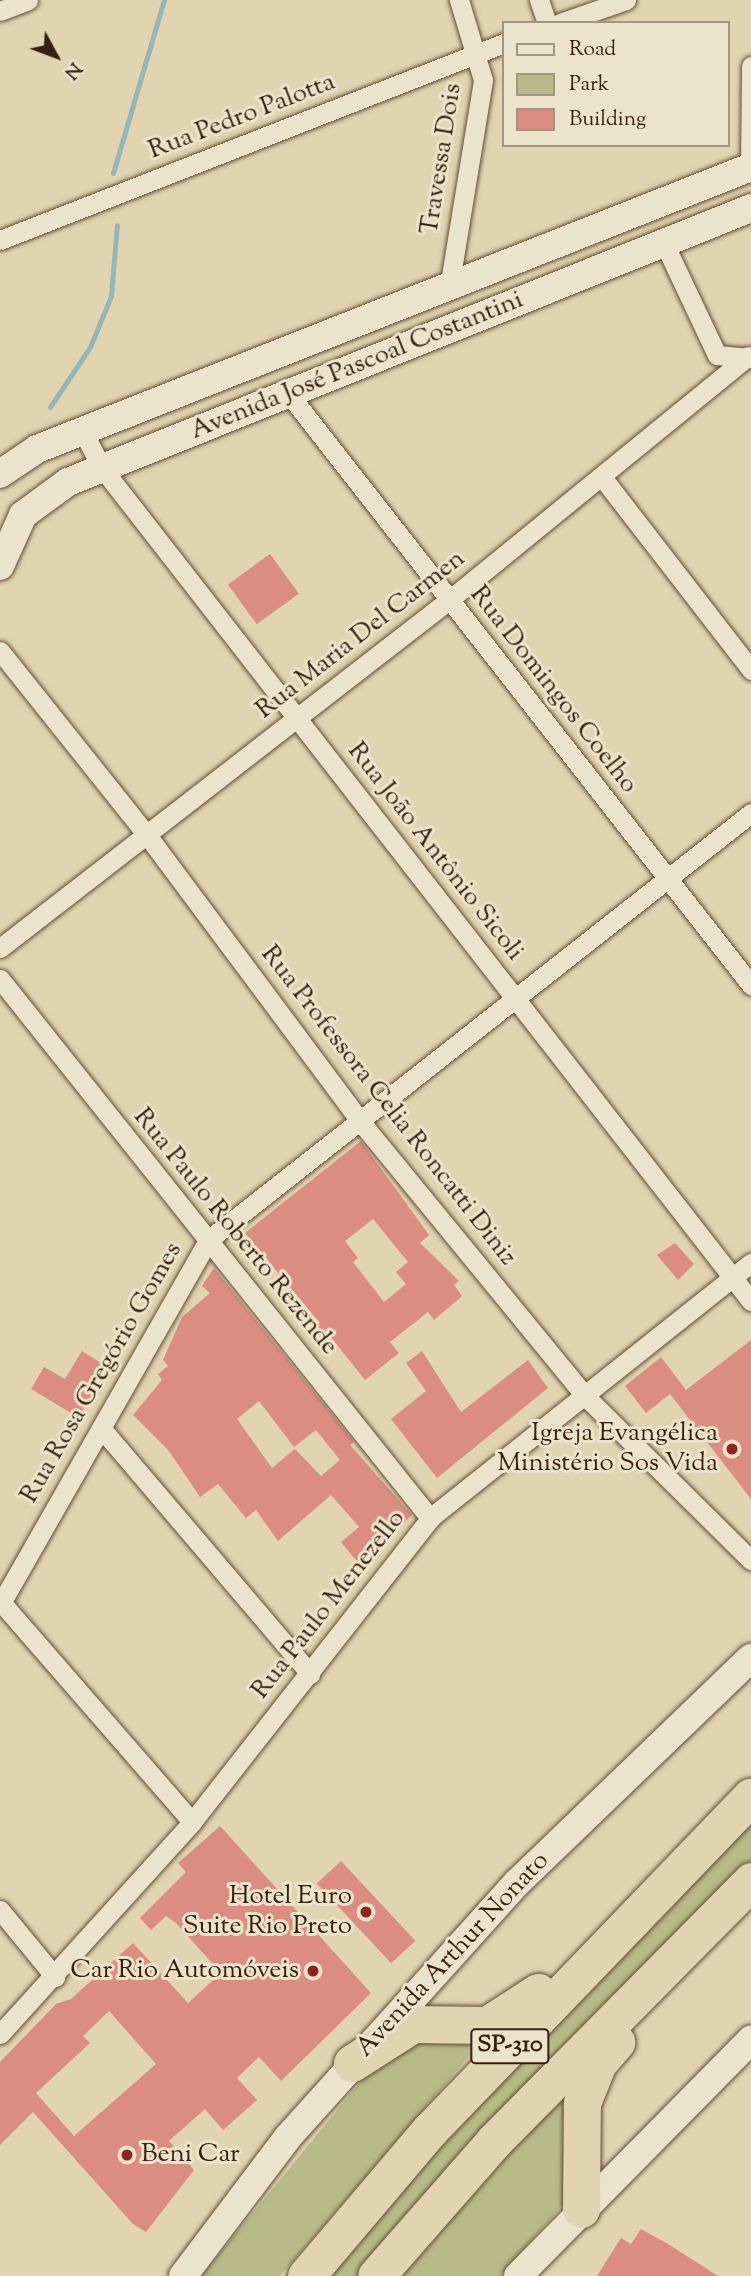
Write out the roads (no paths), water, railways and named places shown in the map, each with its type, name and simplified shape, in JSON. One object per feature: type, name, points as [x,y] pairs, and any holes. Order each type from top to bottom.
[{"type":"highway","name":"SP-310","points":[[306,2276],[430,2130],[721,1823],[751,1796]]},
{"type":"highway","points":[[352,2063],[413,2024],[486,2025],[514,2012],[721,1823]]},
{"type":"highway","name":"SP-310","points":[[376,2276],[494,2141],[751,1881]]},
{"type":"highway","points":[[581,2209],[582,2103],[598,2063],[751,1901]]},
{"type":"main road","name":"Avenida José Pascoal Costantini","points":[[0,474],[15,460],[83,432],[751,167]]},
{"type":"main road","points":[[649,208],[664,243]]},
{"type":"main road","name":"Avenida José Pascoal Costantini","points":[[0,566],[23,515],[44,495],[102,468],[751,208]]},
{"type":"main road","name":"Avenida Arthur Nonato","points":[[183,2276],[288,2137],[518,1882],[751,1658]]},
{"type":"main road","points":[[517,2276],[751,2040]]},
{"type":"street","points":[[0,10],[28,0]]},
{"type":"street","name":"Travessa Dois","points":[[449,288],[483,80],[459,0]]},
{"type":"street","points":[[539,0],[546,21]]},
{"type":"street","points":[[566,21],[626,0]]},
{"type":"street","name":"Rua Pedro Palotta","points":[[0,240],[503,43]]},
{"type":"street","points":[[751,66],[751,167]]},
{"type":"street","points":[[664,243],[717,355],[750,357]]},
{"type":"street","name":"Rua Maria Del Carmen","points":[[0,948],[298,719],[750,357]]},
{"type":"street","name":"Rua Domingos Coelho","points":[[288,393],[751,985]]},
{"type":"street","name":"Rua João Antônio Sicoli","points":[[83,432],[102,468],[751,1301]]},
{"type":"street","points":[[602,477],[751,670]]},
{"type":"street","name":"Rua Professora Celia Roncatti Diniz","points":[[3,658],[147,835],[360,1121],[584,1395],[751,1560]]},
{"type":"street","points":[[208,1240],[751,813]]},
{"type":"street","name":"Rua Paulo Roberto Rezende","points":[[0,979],[430,1518]]},
{"type":"street","name":"Rua Rosa Gregório Gomes","points":[[1,1604],[208,1240]]},
{"type":"street","name":"Rua Paulo Menezello","points":[[0,2035],[192,1822],[430,1518],[751,1263]]},
{"type":"street","points":[[101,1428],[310,1674]]},
{"type":"street","points":[[1,1604],[192,1822]]},
{"type":"street","points":[[0,1910],[55,1977]]},
{"type":"waterway","points":[[113,173],[164,0]]},
{"type":"waterway","points":[[50,407],[90,347],[111,296],[117,225]]},
{"type":"place","name":"Igreja Evangélica Ministério Sos Vida","points":[[732,1449]]},
{"type":"place","name":"Hotel Euro Suite Rio Preto","points":[[366,1912]]},
{"type":"place","name":"Car Rio Automóveis","points":[[313,1971]]},
{"type":"place","name":"Beni Car","points":[[127,2155]]}]
